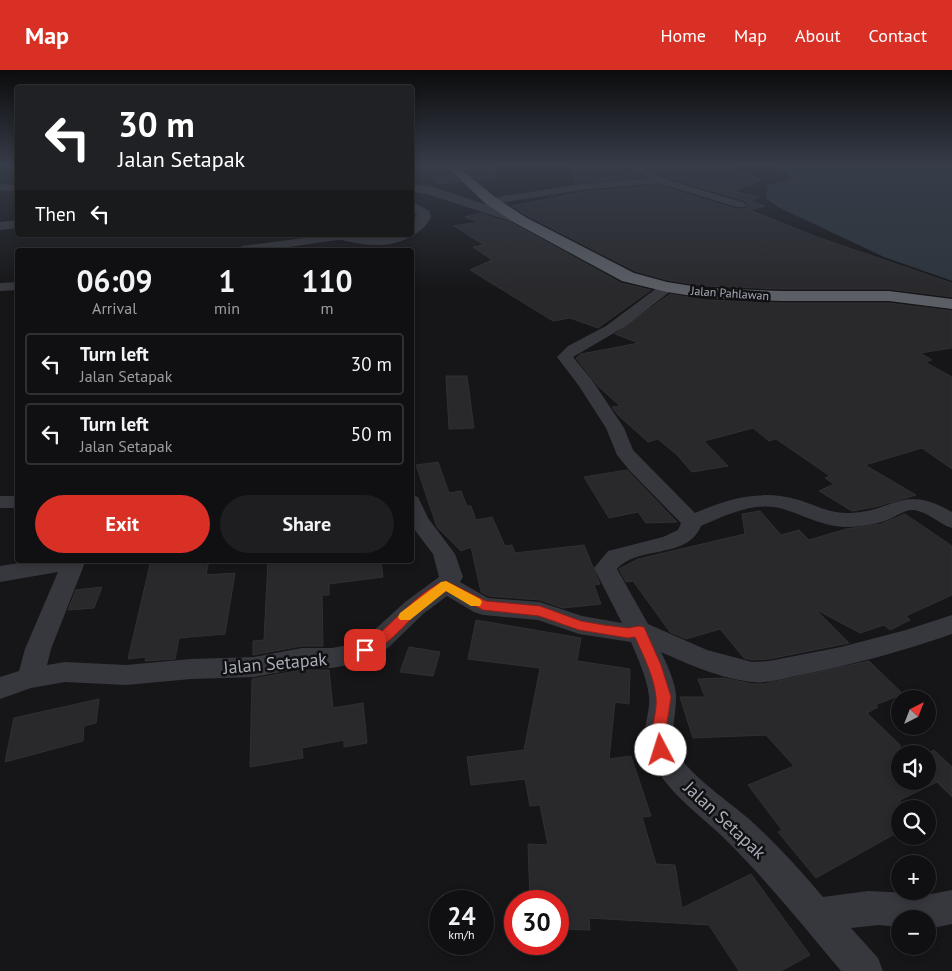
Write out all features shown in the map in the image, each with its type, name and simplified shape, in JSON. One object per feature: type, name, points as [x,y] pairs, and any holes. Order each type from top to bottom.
[{"type":"highway","name":"Jalan Pahlawan","points":[[499,207],[610,269],[628,277],[666,287],[705,293],[781,296],[889,296],[952,304]]},
{"type":"street","points":[[414,207],[424,214],[424,218],[414,228]]},
{"type":"street","points":[[480,207],[522,221]]},
{"type":"street","points":[[0,226],[15,224]]},
{"type":"street","points":[[256,248],[334,237]]},
{"type":"street","points":[[347,237],[372,241],[401,237]]},
{"type":"street","points":[[0,287],[15,286]]},
{"type":"street","points":[[666,287],[630,317],[603,335],[571,350],[565,357],[586,384],[615,428],[624,451],[636,467],[692,522],[731,505],[758,500],[790,504],[819,517],[835,520],[862,519],[880,515],[909,504],[922,506],[952,521]]},
{"type":"street","points":[[0,502],[15,502]]},
{"type":"street","points":[[414,508],[420,522],[434,537],[448,559],[451,577],[446,585],[483,606],[540,611],[579,625],[604,630],[628,633],[639,631],[701,659],[752,672],[769,671],[841,657],[909,640],[952,624]]},
{"type":"street","name":"Jalan Setapak","points":[[692,522],[687,534],[670,542],[616,556],[605,568],[639,631],[654,665],[663,697],[658,729],[661,750],[670,767],[695,794],[738,830],[781,874],[865,971]]},
{"type":"street","points":[[0,574],[63,563]]},
{"type":"street","points":[[30,678],[38,649],[74,563]]},
{"type":"street","name":"Jalan Setapak","points":[[0,688],[30,678],[65,672],[126,675],[191,669],[254,668],[302,658],[332,658],[353,654],[378,641],[414,608],[446,585]]},
{"type":"street","points":[[814,914],[828,915],[868,908],[939,912],[952,907]]},
{"type":"shaded area","points":[[778,207],[952,207],[952,281],[884,257]]},
{"type":"building","points":[[514,207],[730,207],[745,209],[747,207],[761,207],[750,210],[817,237],[952,283],[952,297],[889,289],[781,289],[705,286],[667,280],[635,271]]},
{"type":"building","points":[[480,213],[514,224],[621,283],[651,290],[598,328],[570,318],[553,321],[470,270],[492,260],[473,247],[484,245],[454,226],[478,222],[465,217]]},
{"type":"building","points":[[670,294],[705,300],[781,303],[889,303],[952,311],[952,348],[920,353],[932,360],[925,362],[952,377],[952,469],[922,448],[865,465],[916,495],[875,507],[852,511],[819,491],[834,484],[825,478],[830,476],[776,439],[769,441],[753,428],[704,441],[728,466],[692,472],[677,455],[658,439],[648,442],[618,415],[612,407],[620,406],[598,386],[576,358],[581,354],[639,343],[615,334]]},
{"type":"building","points":[[446,376],[467,376],[474,428],[449,429]]},
{"type":"building","points":[[438,462],[449,493],[461,491],[467,506],[471,506],[476,520],[492,517],[505,546],[512,545],[515,553],[584,545],[600,584],[594,585],[601,604],[563,608],[540,600],[489,596],[481,592],[471,547],[461,551],[437,527],[416,465]]},
{"type":"building","points":[[627,470],[677,522],[646,523],[638,512],[609,518],[584,477]]},
{"type":"building","points":[[760,511],[781,535],[799,530],[809,540],[846,529],[881,524],[905,514],[952,546],[952,595],[906,616],[910,620],[890,630],[884,625],[860,633],[815,609],[849,643],[769,659],[752,660],[744,658],[720,629],[686,639],[670,632],[633,581],[626,582],[619,569],[638,559],[745,534],[742,514]]},
{"type":"building","points":[[150,563],[208,563],[206,575],[235,573],[225,634],[179,638],[175,659],[145,661],[146,657],[128,659]]},
{"type":"building","points":[[268,563],[381,563],[383,577],[329,584],[329,595],[322,595],[323,646],[302,646],[253,655],[253,641],[264,640]]},
{"type":"building","points":[[102,587],[94,608],[68,610],[76,590]]},
{"type":"building","points":[[476,620],[581,638],[577,661],[630,669],[629,704],[615,702],[609,759],[631,756],[651,816],[642,817],[656,864],[675,865],[682,908],[751,874],[810,955],[781,971],[739,971],[709,925],[589,918],[590,930],[569,929],[569,890],[530,890],[528,844],[548,845],[540,805],[530,806],[525,779],[471,785],[467,757],[524,750],[540,668],[468,659]]},
{"type":"building","points":[[409,647],[440,652],[433,676],[400,672]]},
{"type":"building","points":[[869,661],[899,690],[891,690],[891,699],[875,705],[878,707],[867,713],[900,745],[891,745],[891,790],[921,790],[900,800],[891,800],[891,836],[816,878],[778,832],[782,830],[748,785],[794,766],[766,735],[693,738],[680,697],[705,697],[698,679],[724,678],[752,684],[764,684]]},
{"type":"building","points":[[302,670],[329,670],[333,708],[363,703],[367,743],[344,747],[344,740],[302,748],[303,758],[250,767],[252,679]]},
{"type":"building","points":[[99,699],[96,723],[84,726],[83,741],[5,762],[14,718]]},
{"type":"building","points":[[936,752],[952,767],[952,797],[937,782]]},
{"type":"slow traffic","points":[[405,617],[414,608],[446,585],[475,602]]},
{"type":"route","points":[[365,650],[378,641],[414,608],[446,585],[483,606],[540,611],[579,625],[604,630],[628,633],[639,631],[654,665],[663,697],[658,729],[661,750]]}]
